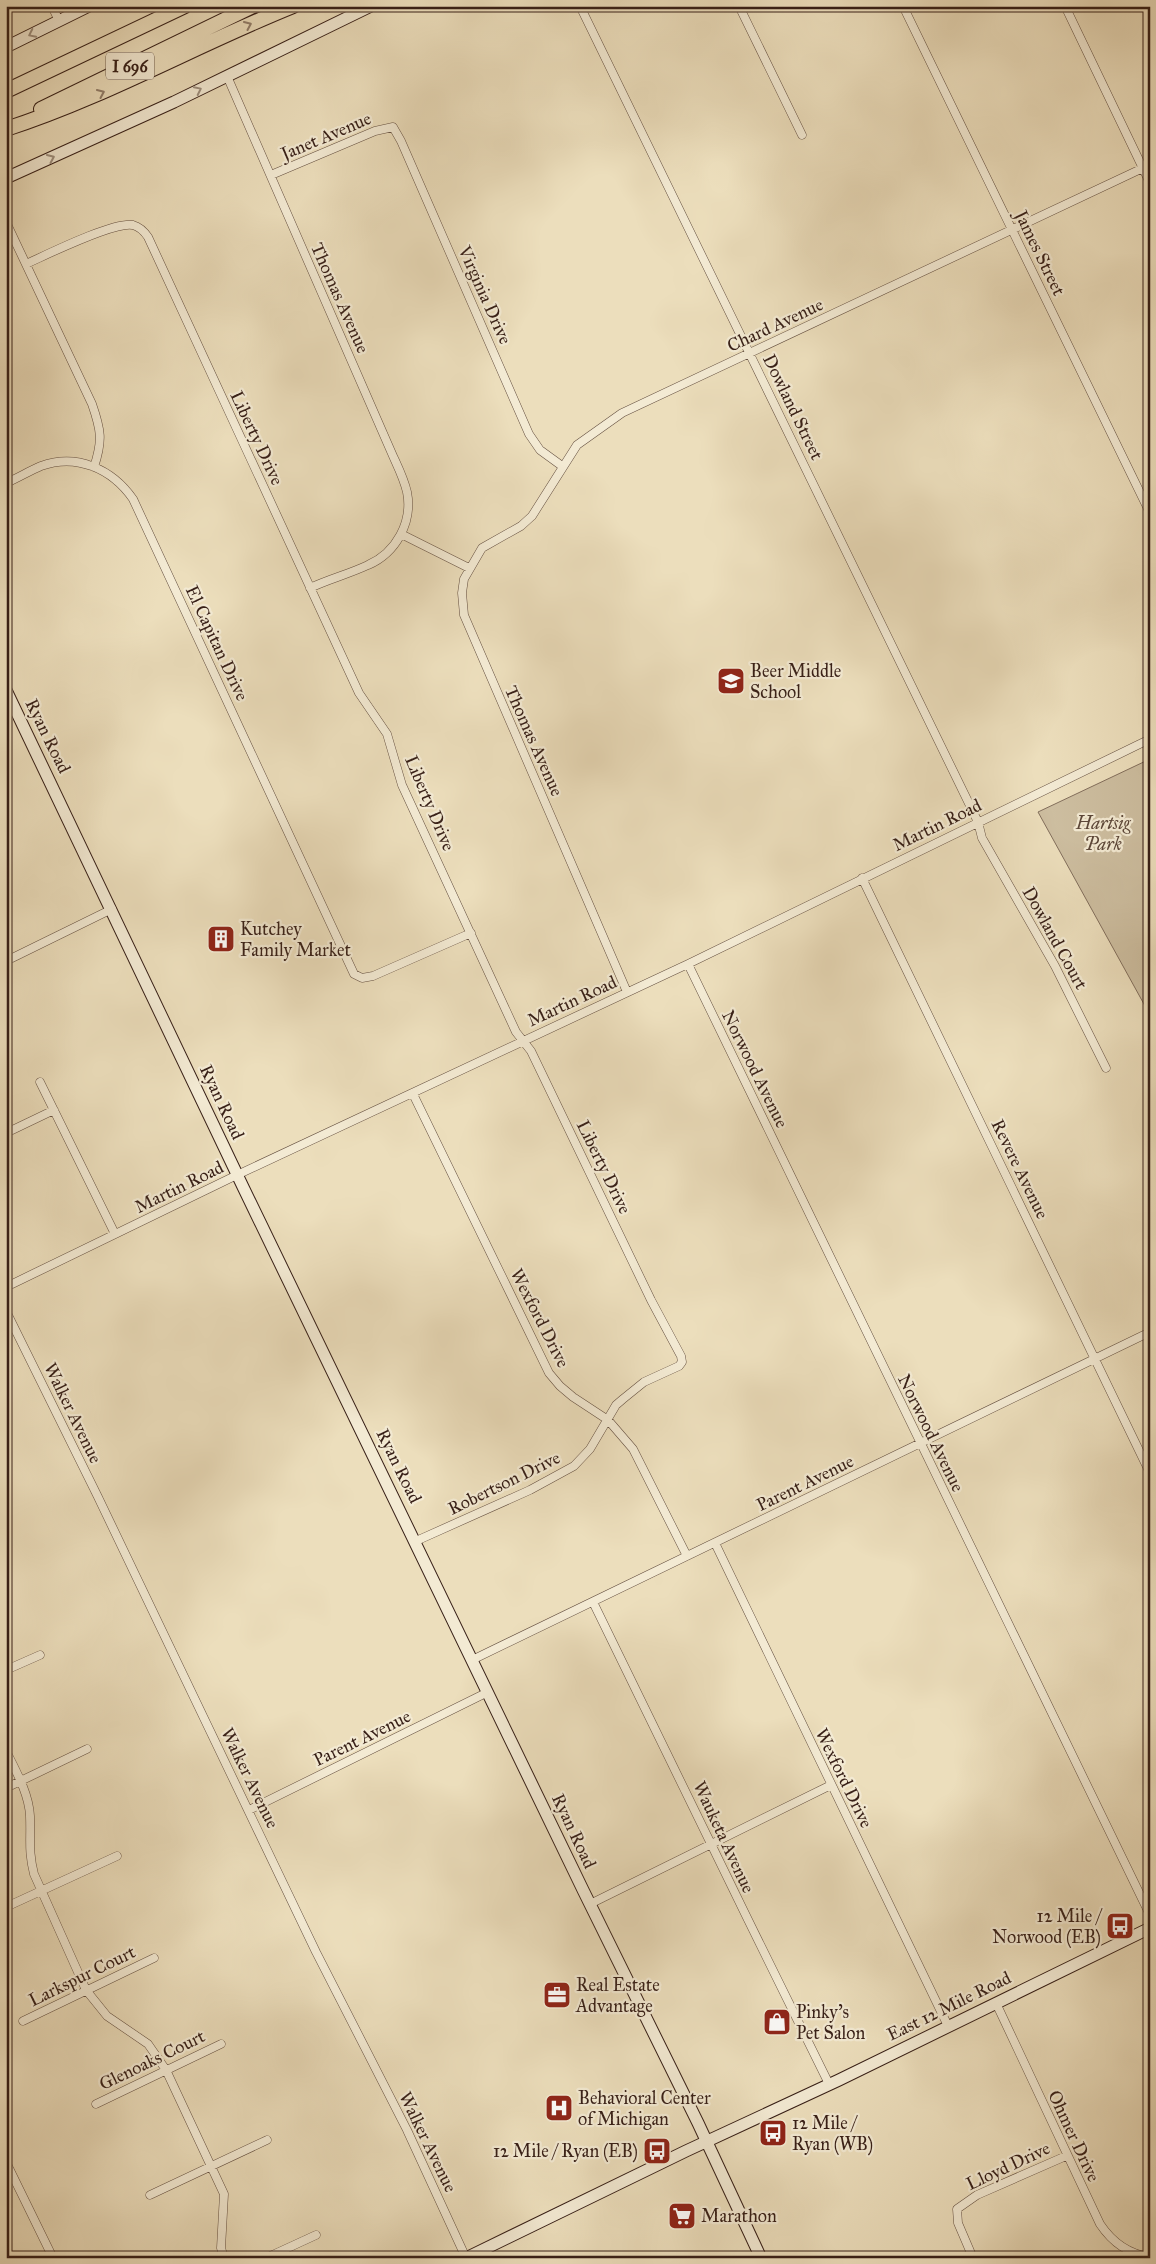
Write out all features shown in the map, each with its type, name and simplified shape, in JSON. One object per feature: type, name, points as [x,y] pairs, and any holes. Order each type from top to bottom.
[{"type":"highway","points":[[83,55],[172,6]]},
{"type":"highway","name":"I 696","points":[[6,91],[185,6]]},
{"type":"highway","name":"I 696","points":[[6,127],[253,6]]},
{"type":"highway","points":[[6,127],[50,115],[249,24],[293,6]]},
{"type":"main road","points":[[6,47],[89,6]]},
{"type":"main road","points":[[6,178],[227,76],[371,6]]},
{"type":"main road","name":"Ryan Road","points":[[6,690],[112,909],[237,1175],[416,1541],[590,1904],[707,2140],[761,2258]]},
{"type":"main road","name":"East 12 Mile Road","points":[[466,2258],[707,2140],[829,2084],[1150,1928]]},
{"type":"street","points":[[52,6],[59,21]]},
{"type":"street","name":"Dowland Street","points":[[580,6],[978,822]]},
{"type":"street","points":[[739,6],[802,135]]},
{"type":"street","name":"James Street","points":[[902,6],[1150,513]]},
{"type":"street","points":[[1065,6],[1150,183]]},
{"type":"street","name":"Thomas Avenue","points":[[227,76],[405,486],[408,503],[407,517],[401,534],[390,550],[377,560],[310,588]]},
{"type":"street","name":"Janet Avenue","points":[[271,175],[375,131],[393,127]]},
{"type":"street","name":"Virginia Drive","points":[[393,127],[401,140],[529,434],[540,450],[562,466]]},
{"type":"street","name":"Chard Avenue","points":[[469,568],[482,548],[521,526],[532,516],[544,500],[562,466],[576,445],[622,413],[1143,168]]},
{"type":"street","points":[[6,222],[92,404],[100,426],[100,448],[94,467],[68,462],[49,464],[6,483]]},
{"type":"street","name":"Liberty Drive","points":[[26,264],[82,238],[126,225],[141,228],[148,237],[359,693],[387,734],[402,785],[516,1032],[531,1051],[659,1315],[681,1356],[682,1362]]},
{"type":"street","name":"El Capitan Drive","points":[[94,467],[119,482],[136,506],[354,974],[362,978],[373,976],[471,933]]},
{"type":"street","points":[[401,534],[469,568]]},
{"type":"street","name":"Thomas Avenue","points":[[469,568],[462,586],[464,615],[627,992]]},
{"type":"street","name":"Martin Road","points":[[6,1287],[237,1175],[688,964],[1150,739]]},
{"type":"street","name":"Dowland Court","points":[[978,822],[982,838],[1055,966],[1106,1068]]},
{"type":"street","name":"Revere Avenue","points":[[862,878],[1150,1473]]},
{"type":"street","points":[[6,960],[112,909]]},
{"type":"street","name":"Norwood Avenue","points":[[688,964],[1150,1915]]},
{"type":"street","points":[[40,1082],[115,1234]]},
{"type":"street","name":"Wexford Drive","points":[[413,1094],[549,1373],[573,1397],[608,1420],[633,1448],[686,1556]]},
{"type":"street","points":[[6,1133],[54,1110]]},
{"type":"street","name":"Walker Avenue","points":[[6,1311],[249,1810],[316,1952],[407,2130],[466,2258]]},
{"type":"street","name":"Parent Avenue","points":[[472,1660],[1150,1332]]},
{"type":"street","name":"Robertson Drive","points":[[416,1541],[562,1474],[574,1466],[590,1449],[616,1405],[644,1382],[679,1366],[682,1362]]},
{"type":"street","name":"Wexford Drive","points":[[715,1543],[948,2026]]},
{"type":"street","name":"Wauketa Avenue","points":[[593,1602],[677,1773],[710,1846],[829,2084]]},
{"type":"street","points":[[6,1670],[40,1655]]},
{"type":"street","name":"Parent Avenue","points":[[249,1810],[488,1692]]},
{"type":"street","points":[[6,1788],[87,1749]]},
{"type":"street","points":[[6,1751],[21,1780],[30,1816],[30,1854],[41,1891],[86,1990],[107,2016],[148,2044],[166,2070],[212,2166],[224,2194],[221,2248],[224,2258]]},
{"type":"street","points":[[590,1904],[831,1785]]},
{"type":"street","points":[[6,1907],[117,1856]]},
{"type":"street","name":"Larkspur Court","points":[[23,2021],[154,1958]]},
{"type":"street","name":"Ohmer Drive","points":[[996,2003],[1066,2156],[1100,2224],[1108,2237],[1130,2252],[1150,2257]]},
{"type":"street","name":"Glenoaks Court","points":[[96,2104],[221,2044]]},
{"type":"street","points":[[150,2195],[267,2140]]},
{"type":"street","name":"Lloyd Drive","points":[[973,2258],[958,2223],[957,2209],[985,2191],[1066,2156]]},
{"type":"street","points":[[7,2166],[53,2258]]},
{"type":"street","points":[[266,2258],[316,2235]]},
{"type":"green space","name":"Hartsig Park","points":[[1150,759],[1150,1015],[1038,812]]},
{"type":"place","name":"Beer Middle School","points":[[731,681]]},
{"type":"place","name":"Kutchey Family Market","points":[[221,939]]},
{"type":"place","name":"12 Mile / Norwood (EB)","points":[[1120,1926]]},
{"type":"place","name":"Real Estate Advantage","points":[[557,1995]]},
{"type":"place","name":"Pinky's Pet Salon","points":[[777,2022]]},
{"type":"place","name":"Behavioral Center of Michigan","points":[[559,2108]]},
{"type":"place","name":"12 Mile / Ryan (WB)","points":[[773,2133]]},
{"type":"place","name":"12 Mile / Ryan (EB)","points":[[657,2151]]},
{"type":"place","name":"Marathon","points":[[682,2216]]}]
